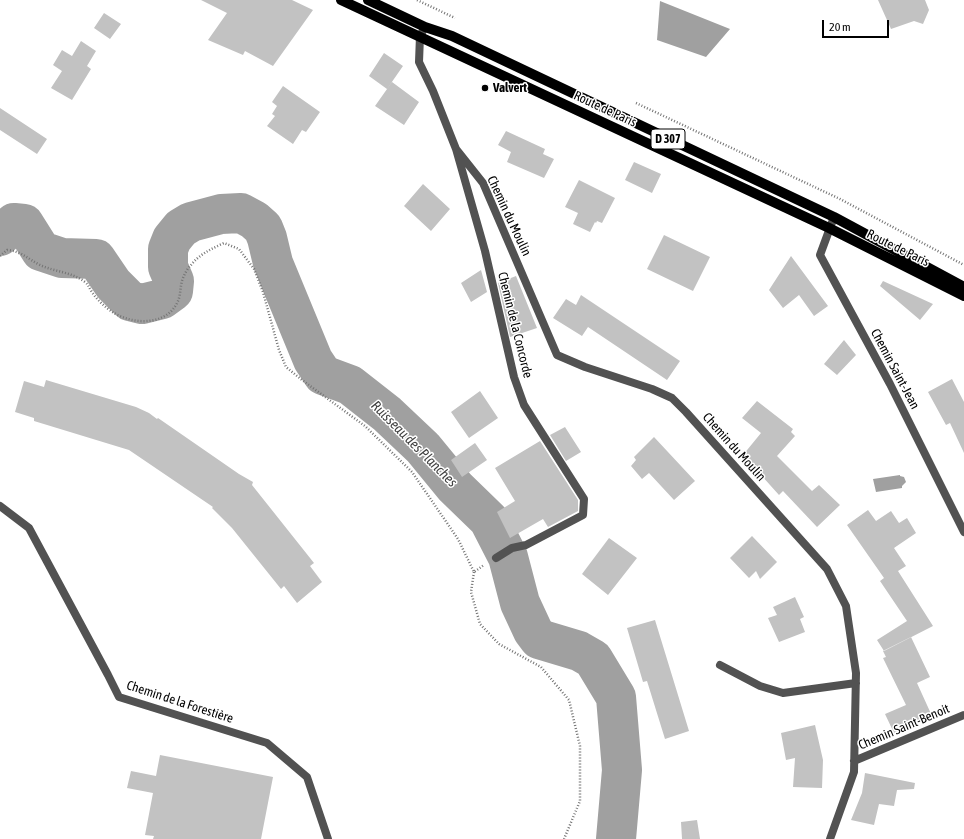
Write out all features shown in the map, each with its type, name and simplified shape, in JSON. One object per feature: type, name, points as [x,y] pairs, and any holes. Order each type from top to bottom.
[{"type":"main road","name":"Route de Paris","points":[[341,0],[829,228],[964,296]]},
{"type":"main road","name":"Route de Paris","points":[[368,0],[425,27],[452,36],[834,217],[964,287]]},
{"type":"street","points":[[420,36],[425,27]]},
{"type":"street","name":"Chemin de la Concorde","points":[[420,36],[419,62],[433,91],[456,149],[485,251],[514,377],[524,406],[584,499],[583,515],[526,545],[512,548],[496,558]]},
{"type":"street","name":"Chemin du Moulin","points":[[456,149],[483,183],[556,355],[585,367],[652,389],[672,398],[827,569],[846,606],[856,673],[854,772],[830,839]]},
{"type":"street","name":"Chemin Saint-Jean","points":[[834,217],[820,255],[890,384],[964,532]]},
{"type":"street","name":"Chemin de la Forestière","points":[[0,506],[29,528],[119,698],[267,743],[307,777],[328,839]]},
{"type":"street","points":[[720,665],[760,686],[783,693],[856,682]]},
{"type":"street","name":"Chemin Saint-Benoit","points":[[854,761],[964,715]]},
{"type":"path","points":[[0,256],[7,250],[20,252],[39,265],[74,275],[89,285],[92,293],[111,311],[130,320],[142,321],[161,318],[170,312],[177,304],[181,294],[182,278],[191,264],[205,252],[224,244],[239,249],[254,269],[263,292],[279,350],[286,366],[302,380],[365,426],[412,472],[458,539],[474,572],[471,592],[480,624],[499,644],[541,668],[569,700],[580,746],[580,801],[564,839]]},
{"type":"path","points":[[474,572],[496,558]]},
{"type":"shaded area","points":[[660,1],[730,29],[706,57],[657,40]]},
{"type":"shaded area","points":[[900,475],[904,477],[906,482],[902,488],[876,492],[873,479]]},
{"type":"building","points":[[201,0],[292,0],[313,10],[273,66],[245,51],[243,55],[208,40],[227,13]]},
{"type":"building","points":[[878,0],[925,0],[929,10],[923,24],[914,21],[891,29]]},
{"type":"building","points":[[104,13],[121,24],[110,39],[94,28]]},
{"type":"building","points":[[81,41],[96,51],[87,66],[91,69],[72,100],[51,88],[62,71],[53,65],[62,50],[72,56]]},
{"type":"building","points":[[384,53],[403,66],[387,89],[369,76]]},
{"type":"building","points":[[392,82],[419,102],[404,125],[375,106]]},
{"type":"building","points":[[283,86],[320,112],[306,132],[302,130],[293,144],[267,126],[275,116],[272,114],[277,106],[272,102]]},
{"type":"building","points":[[0,108],[47,139],[37,154],[0,130]]},
{"type":"building","points":[[506,131],[545,149],[543,154],[554,159],[544,178],[507,162],[511,152],[498,145]]},
{"type":"building","points":[[634,162],[661,174],[652,193],[625,180]]},
{"type":"building","points":[[579,180],[615,198],[602,223],[597,221],[596,223],[595,222],[590,232],[573,224],[578,213],[565,207]]},
{"type":"building","points":[[423,184],[450,209],[431,231],[404,206]]},
{"type":"building","points":[[664,235],[710,257],[693,291],[647,269]]},
{"type":"building","points":[[791,256],[828,306],[814,316],[799,295],[783,308],[769,290]]},
{"type":"building","points":[[481,270],[487,292],[471,302],[461,283]]},
{"type":"building","points":[[516,276],[537,328],[510,337],[498,283]]},
{"type":"building","points":[[883,281],[933,304],[920,320],[880,286]]},
{"type":"building","points":[[581,295],[680,361],[667,380],[588,327],[582,336],[553,318],[566,299],[576,305]]},
{"type":"building","points":[[844,340],[856,355],[837,375],[824,364]]},
{"type":"building","points":[[952,379],[964,402],[964,453],[950,423],[946,425],[928,392]]},
{"type":"building","points":[[46,380],[136,407],[149,413],[253,482],[252,485],[314,563],[310,566],[322,582],[297,603],[284,586],[281,589],[232,528],[212,508],[213,507],[129,450],[34,421],[34,418],[15,412],[24,381],[44,387]]},
{"type":"building","points":[[480,391],[498,418],[469,438],[451,412]]},
{"type":"building","points":[[757,401],[793,429],[791,432],[795,436],[777,456],[812,491],[819,485],[840,505],[817,527],[783,491],[779,495],[743,455],[761,433],[742,418]]},
{"type":"building","points":[[565,427],[581,452],[566,461],[550,435]]},
{"type":"building","points":[[654,437],[695,481],[674,500],[649,473],[642,479],[631,466],[636,460],[634,457]]},
{"type":"building","points":[[540,441],[578,500],[578,511],[548,527],[543,519],[510,538],[497,512],[515,501],[495,468]]},
{"type":"building","points":[[475,443],[487,460],[462,477],[451,460]]},
{"type":"building","points":[[868,510],[876,521],[891,511],[899,523],[907,518],[916,533],[894,548],[906,566],[898,571],[933,626],[884,651],[877,640],[907,621],[880,581],[884,578],[847,525]]},
{"type":"building","points":[[752,536],[777,562],[760,579],[756,571],[749,578],[730,558]]},
{"type":"building","points":[[609,538],[637,558],[608,595],[582,574]]},
{"type":"building","points":[[795,597],[804,617],[800,619],[805,632],[779,642],[768,618],[777,615],[773,607]]},
{"type":"building","points":[[655,620],[689,731],[665,739],[647,681],[643,682],[627,628]]},
{"type":"building","points":[[911,637],[930,677],[917,683],[932,716],[894,733],[885,714],[906,705],[883,658],[886,657],[883,651]]},
{"type":"building","points":[[815,725],[823,760],[822,788],[793,787],[795,758],[786,760],[781,733]]},
{"type":"building","points":[[160,755],[273,777],[261,839],[153,839],[154,836],[145,835],[153,793],[127,788],[131,771],[156,776]]},
{"type":"building","points":[[865,773],[915,783],[914,789],[897,790],[894,806],[879,804],[874,825],[851,820],[862,793]]},
{"type":"building","points":[[697,820],[700,839],[682,839],[681,822]]},
{"type":"waterway","name":"Ruisseau des Planches","points":[[0,236],[14,223],[24,224],[41,251],[62,258],[96,259],[113,284],[130,301],[142,304],[162,299],[173,291],[174,281],[168,267],[168,249],[172,239],[181,228],[191,222],[221,214],[241,213],[254,220],[263,228],[273,263],[313,360],[323,375],[350,385],[387,414],[423,448],[455,487],[489,520],[508,557],[520,603],[533,631],[539,639],[579,651],[593,659],[616,697],[622,770],[616,839]]},
{"type":"place","name":"Valvert","points":[[485,88]]}]
